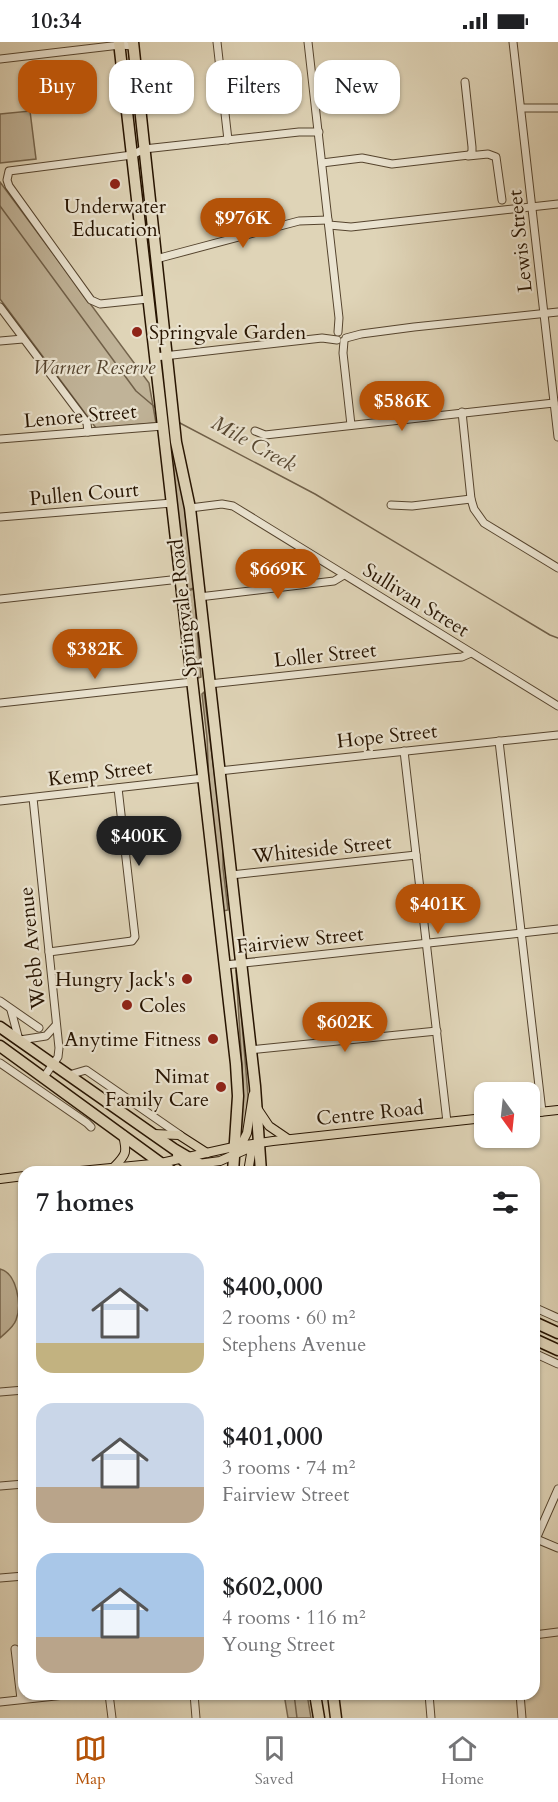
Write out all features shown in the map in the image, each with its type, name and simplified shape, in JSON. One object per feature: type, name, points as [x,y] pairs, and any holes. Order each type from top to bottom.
[{"type":"highway","name":"Springvale Road","points":[[120,44],[238,1082],[237,1149],[234,1166]]},
{"type":"highway","name":"Springvale Road","points":[[133,44],[172,409],[178,453],[190,508],[255,1086],[261,1166]]},
{"type":"highway","points":[[192,681],[209,684]]},
{"type":"highway","points":[[0,1027],[194,1166]]},
{"type":"highway","points":[[0,1046],[165,1166]]},
{"type":"highway","points":[[540,1326],[558,1333]]},
{"type":"highway","points":[[540,1342],[558,1350]]},
{"type":"highway","points":[[316,1700],[319,1718]]},
{"type":"highway","points":[[334,1700],[336,1718]]},
{"type":"main road","points":[[237,1149],[247,1133],[255,1086]]},
{"type":"main road","points":[[256,1107],[269,1126],[288,1139]]},
{"type":"main road","points":[[542,1112],[558,1110]]},
{"type":"main road","name":"Centre Road","points":[[126,1166],[161,1163],[182,1157],[288,1139],[474,1119]]},
{"type":"main road","points":[[115,1166],[126,1153],[123,1134]]},
{"type":"main road","points":[[152,1134],[180,1135],[207,1153]]},
{"type":"main road","points":[[249,1166],[252,1152],[260,1143]]},
{"type":"main road","name":"Centre Road","points":[[203,1166],[216,1162],[237,1149],[260,1143]]},
{"type":"main road","points":[[0,1179],[18,1177]]},
{"type":"street","points":[[217,42],[228,140]]},
{"type":"street","points":[[308,42],[351,425]]},
{"type":"street","name":"Lewis Street","points":[[513,42],[558,437]]},
{"type":"street","points":[[0,59],[133,44]]},
{"type":"street","points":[[465,82],[472,147],[471,153],[466,156]]},
{"type":"street","points":[[521,108],[558,108]]},
{"type":"street","points":[[148,298],[100,304],[91,300],[11,189],[7,173],[12,169],[132,155],[144,149],[318,130]]},
{"type":"street","points":[[322,163],[362,158],[392,164],[488,154],[496,157],[498,163],[502,200]]},
{"type":"street","points":[[156,259],[299,221],[329,222],[351,227],[558,204]]},
{"type":"street","points":[[0,307],[87,423],[88,432]]},
{"type":"street","points":[[155,357],[558,312]]},
{"type":"street","points":[[0,341],[23,339]]},
{"type":"street","points":[[255,430],[265,435],[554,403]]},
{"type":"street","points":[[462,412],[474,509],[484,523],[558,568]]},
{"type":"street","name":"Lenore Street","points":[[0,439],[163,424]]},
{"type":"street","points":[[391,505],[412,506],[471,499]]},
{"type":"street","name":"Pullen Court","points":[[0,518],[172,503]]},
{"type":"street","name":"Sullivan Street","points":[[190,508],[222,504],[233,506],[558,706]]},
{"type":"street","points":[[199,597],[333,581],[344,575]]},
{"type":"street","points":[[0,599],[180,579]]},
{"type":"street","points":[[444,658],[450,656],[459,646]]},
{"type":"street","name":"Loller Street","points":[[209,684],[462,657],[471,653]]},
{"type":"street","points":[[0,703],[192,681]]},
{"type":"street","name":"Hope Street","points":[[219,771],[558,735]]},
{"type":"street","points":[[499,741],[542,1112]]},
{"type":"street","points":[[404,751],[447,1122]]},
{"type":"street","name":"Kemp Street","points":[[0,801],[204,778]]},
{"type":"street","points":[[49,952],[132,941],[135,937],[118,788]]},
{"type":"street","name":"Webb Avenue","points":[[33,798],[59,1051],[44,1077]]},
{"type":"street","name":"Whiteside Street","points":[[231,875],[416,855]]},
{"type":"street","name":"Fairview Street","points":[[225,964],[558,929]]},
{"type":"street","points":[[0,1001],[39,1028]]},
{"type":"street","points":[[9,1008],[14,1016],[19,1040]]},
{"type":"street","name":"Webb Avenue","points":[[19,1040],[43,1037],[57,1024]]},
{"type":"street","points":[[250,1050],[436,1031]]},
{"type":"street","points":[[0,1064],[91,1127]]},
{"type":"street","points":[[69,1075],[86,1070],[180,1135]]},
{"type":"street","points":[[540,1311],[558,1318]]},
{"type":"street","points":[[540,1356],[558,1364]]},
{"type":"street","points":[[0,1392],[18,1390]]},
{"type":"street","points":[[0,1486],[18,1484]]},
{"type":"street","points":[[540,1529],[558,1490]]},
{"type":"street","points":[[540,1540],[558,1548]]},
{"type":"street","points":[[0,1578],[18,1576]]},
{"type":"street","points":[[540,1634],[558,1632]]},
{"type":"street","points":[[15,1648],[18,1674]]},
{"type":"street","points":[[0,1701],[18,1699]]},
{"type":"street","points":[[110,1700],[112,1718]]},
{"type":"street","points":[[194,1700],[196,1718]]},
{"type":"street","points":[[430,1700],[431,1718]]},
{"type":"street","points":[[520,1700],[522,1718]]},
{"type":"green space","points":[[0,114],[30,114],[36,159],[0,163]]},
{"type":"green space","name":"Warner Reserve","points":[[0,182],[149,383],[156,423],[96,428],[0,299]]},
{"type":"green space","points":[[167,426],[171,428],[183,495],[194,588],[187,590]]},
{"type":"green space","points":[[194,589],[201,677],[198,678],[187,591]]},
{"type":"green space","points":[[204,692],[223,841],[223,868],[228,910],[223,911],[209,785],[202,694]]},
{"type":"green space","points":[[236,970],[248,1096],[244,1132],[241,1128],[243,1085]]},
{"type":"green space","points":[[0,1269],[11,1277],[17,1290],[18,1314],[15,1323],[0,1338]]},
{"type":"green space","points":[[285,1700],[308,1700],[311,1718],[288,1718]]},
{"type":"waterway","name":"Mile Creek","points":[[0,206],[136,391],[156,408]]},
{"type":"waterway","name":"Mile Creek","points":[[178,422],[315,494],[558,638]]},
{"type":"waterway","points":[[295,1700],[297,1718]]},
{"type":"place","name":"Underwater Education","points":[[115,184]]},
{"type":"place","name":"Springvale Garden","points":[[137,332]]},
{"type":"place","name":"Hungry Jack's","points":[[187,979]]},
{"type":"place","name":"Coles","points":[[127,1005]]},
{"type":"place","name":"Anytime Fitness","points":[[213,1039]]},
{"type":"place","name":"Nimat Family Care","points":[[221,1087]]}]
